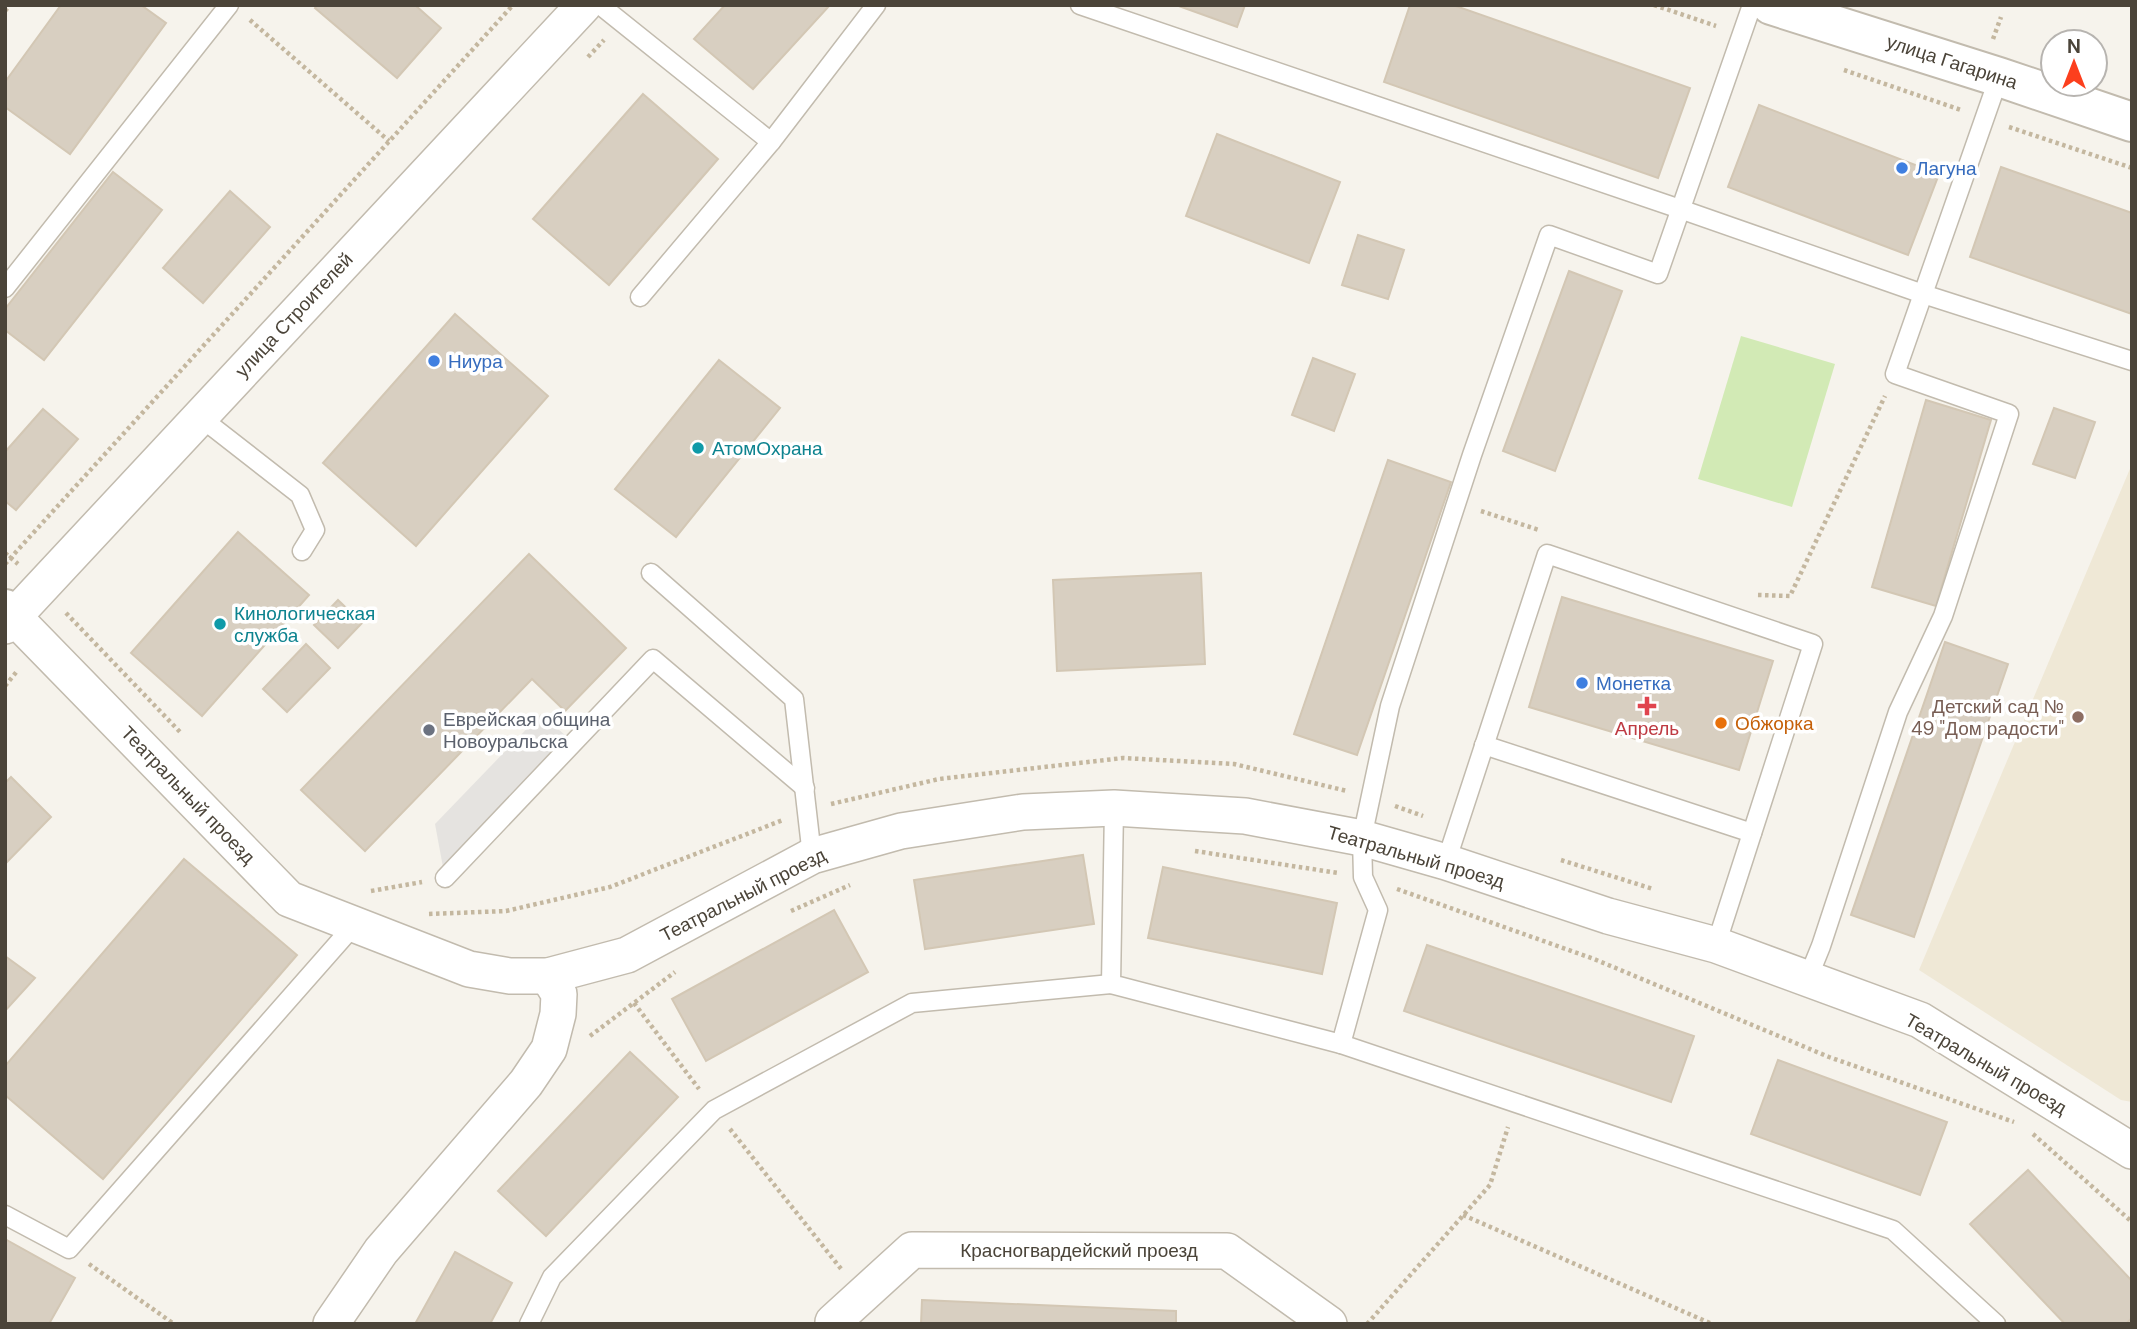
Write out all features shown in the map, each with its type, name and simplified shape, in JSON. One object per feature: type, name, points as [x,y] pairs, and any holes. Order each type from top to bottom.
[{"type":"street","name":"улица Строителей","points":[[8,617],[200,417],[584,5]]},
{"type":"street","name":"улица Гагарина","points":[[1771,5],[2132,121]]},
{"type":"street","name":"Театральный проезд","points":[[8,617],[289,899],[469,969],[510,976],[548,976],[626,955],[812,856],[901,831],[1023,812],[1114,808],[1245,816],[1362,838],[1447,862],[1608,916],[1716,945],[1920,1020],[2132,1151]]},
{"type":"street","points":[[331,1324],[381,1251],[526,1083],[549,1049],[558,1014],[559,994],[548,976]]},
{"type":"street","name":"Красногвардейский проезд","points":[[833,1322],[912,1250],[1227,1251],[1329,1324]]},
{"type":"lane","points":[[600,5],[771,142]]},
{"type":"lane","points":[[640,298],[771,142],[876,5]]},
{"type":"lane","points":[[1080,5],[1923,294],[2132,361]]},
{"type":"lane","points":[[1341,1044],[1378,910],[1363,877],[1362,838],[1390,706],[1549,235],[1658,274],[1752,5]]},
{"type":"lane","points":[[5,288],[236,10]]},
{"type":"lane","points":[[1808,978],[1821,947],[1898,712],[1943,616],[2009,414],[1895,374],[1999,77]]},
{"type":"lane","points":[[200,417],[300,495],[315,530],[302,551]]},
{"type":"lane","points":[[1447,862],[1547,554],[1813,644],[1716,945]]},
{"type":"lane","points":[[651,573],[794,699],[812,856]]},
{"type":"lane","points":[[446,878],[653,659],[805,788]]},
{"type":"lane","points":[[1484,745],[1752,833]]},
{"type":"lane","points":[[1111,984],[1114,808]]},
{"type":"lane","points":[[5,1215],[69,1249],[355,924]]},
{"type":"lane","points":[[528,1324],[552,1277],[714,1110],[912,1003],[1111,984],[1341,1044],[1893,1230],[1996,1324]]},
{"type":"path","points":[[5,11],[10,5]]},
{"type":"path","points":[[5,564],[513,5]]},
{"type":"path","points":[[1654,5],[1740,34]]},
{"type":"path","points":[[236,10],[389,141]]},
{"type":"path","points":[[1840,69],[2132,168]]},
{"type":"path","points":[[1752,595],[1790,596],[1895,374]]},
{"type":"path","points":[[1457,503],[1546,532]]},
{"type":"path","points":[[1192,851],[1363,877],[1594,959],[1829,1057],[2025,1126],[2132,1222]]},
{"type":"path","points":[[372,891],[446,878]]},
{"type":"path","points":[[782,915],[855,882]]},
{"type":"path","points":[[580,1043],[677,971]]},
{"type":"path","points":[[634,1003],[714,1110],[862,1296]]},
{"type":"path","points":[[1367,1324],[1490,1185],[1516,1103]]},
{"type":"path","points":[[1463,1215],[1712,1324]]},
{"type":"path","points":[[69,1249],[174,1324]]},
{"type":"shaded area","name":"Детский сад № 49 \"Дом радости\"","points":[[2132,464],[2132,1102],[2121,1100],[1919,970]]},
{"type":"shaded area","points":[[541,714],[574,743],[445,878],[435,824]]},
{"type":"green space","points":[[1741,336],[1835,364],[1792,507],[1698,479]]},
{"type":"building","points":[[61,5],[141,5],[166,23],[70,154],[5,107],[5,82]]},
{"type":"building","points":[[317,5],[415,5],[441,28],[397,78],[315,8]]},
{"type":"building","points":[[725,5],[830,5],[753,89],[694,39]]},
{"type":"building","points":[[1176,5],[1245,5],[1237,27]]},
{"type":"building","points":[[1410,5],[1453,5],[1690,88],[1658,178],[1384,82]]},
{"type":"building","points":[[643,94],[718,159],[609,285],[533,219]]},
{"type":"building","points":[[1759,105],[1939,174],[1908,255],[1728,187]]},
{"type":"building","points":[[1217,134],[1340,182],[1309,263],[1186,216]]},
{"type":"building","points":[[2001,167],[2132,213],[2132,314],[1970,257]]},
{"type":"building","points":[[113,172],[162,210],[44,360],[5,330],[5,309]]},
{"type":"building","points":[[230,191],[270,227],[203,303],[163,268]]},
{"type":"building","points":[[1358,235],[1404,250],[1388,299],[1342,285]]},
{"type":"building","points":[[1569,271],[1622,291],[1555,471],[1503,451]]},
{"type":"building","points":[[455,314],[548,396],[416,546],[323,463]]},
{"type":"building","points":[[1313,358],[1355,374],[1334,431],[1292,415]]},
{"type":"building","name":"АтомОхрана","points":[[719,360],[780,408],[676,537],[615,489]]},
{"type":"building","points":[[1926,400],[1991,420],[1936,606],[1872,587]]},
{"type":"building","points":[[2054,408],[2095,422],[2075,478],[2033,464]]},
{"type":"building","points":[[43,409],[78,439],[16,510],[5,501],[5,452]]},
{"type":"building","points":[[1388,460],[1451,482],[1357,755],[1294,734]]},
{"type":"building","name":"Кинологическая служба","points":[[238,532],[309,595],[202,716],[131,653]]},
{"type":"building","points":[[529,554],[626,648],[565,711],[532,679],[365,851],[301,790]]},
{"type":"building","points":[[1201,573],[1205,664],[1057,671],[1053,580]]},
{"type":"building","points":[[1562,597],[1773,661],[1739,770],[1529,707]]},
{"type":"building","points":[[338,600],[362,623],[338,648],[314,625]]},
{"type":"building","points":[[1945,642],[2008,664],[1914,937],[1851,915]]},
{"type":"building","points":[[306,644],[330,668],[287,712],[263,689]]},
{"type":"building","points":[[11,777],[51,817],[5,864],[5,783]]},
{"type":"building","points":[[1083,855],[1094,924],[925,949],[914,880]]},
{"type":"building","points":[[184,859],[297,955],[103,1179],[5,1095],[5,1066]]},
{"type":"building","points":[[1163,867],[1337,903],[1322,974],[1148,938]]},
{"type":"building","points":[[834,910],[868,972],[706,1061],[672,999]]},
{"type":"building","points":[[1427,945],[1694,1036],[1671,1102],[1404,1011]]},
{"type":"building","points":[[5,956],[35,978],[5,1011]]},
{"type":"building","points":[[630,1052],[678,1097],[546,1236],[498,1191]]},
{"type":"building","points":[[1778,1060],[1947,1122],[1920,1195],[1751,1134]]},
{"type":"building","points":[[2028,1170],[2132,1281],[2132,1318],[2126,1324],[2065,1324],[1970,1224]]},
{"type":"building","points":[[5,1239],[75,1278],[49,1324],[5,1324]]},
{"type":"building","points":[[455,1252],[512,1283],[490,1324],[415,1324]]},
{"type":"building","points":[[922,1300],[1176,1311],[1176,1324],[921,1324]]},
{"type":"place","name":"Лагуна","points":[[1902,168]]},
{"type":"place","name":"Ниура","points":[[434,361]]},
{"type":"place","name":"АтомОхрана","points":[[698,448]]},
{"type":"place","name":"Кинологическая служба","points":[[220,624]]},
{"type":"place","name":"Монетка","points":[[1582,683]]},
{"type":"place","name":"Апрель","points":[[1647,706]]},
{"type":"place","name":"Детский сад № 49 \"Дом радости\"","points":[[2078,717]]},
{"type":"place","name":"Обжорка","points":[[1721,723]]},
{"type":"place","name":"Еврейская община Новоуральска","points":[[429,730]]}]
